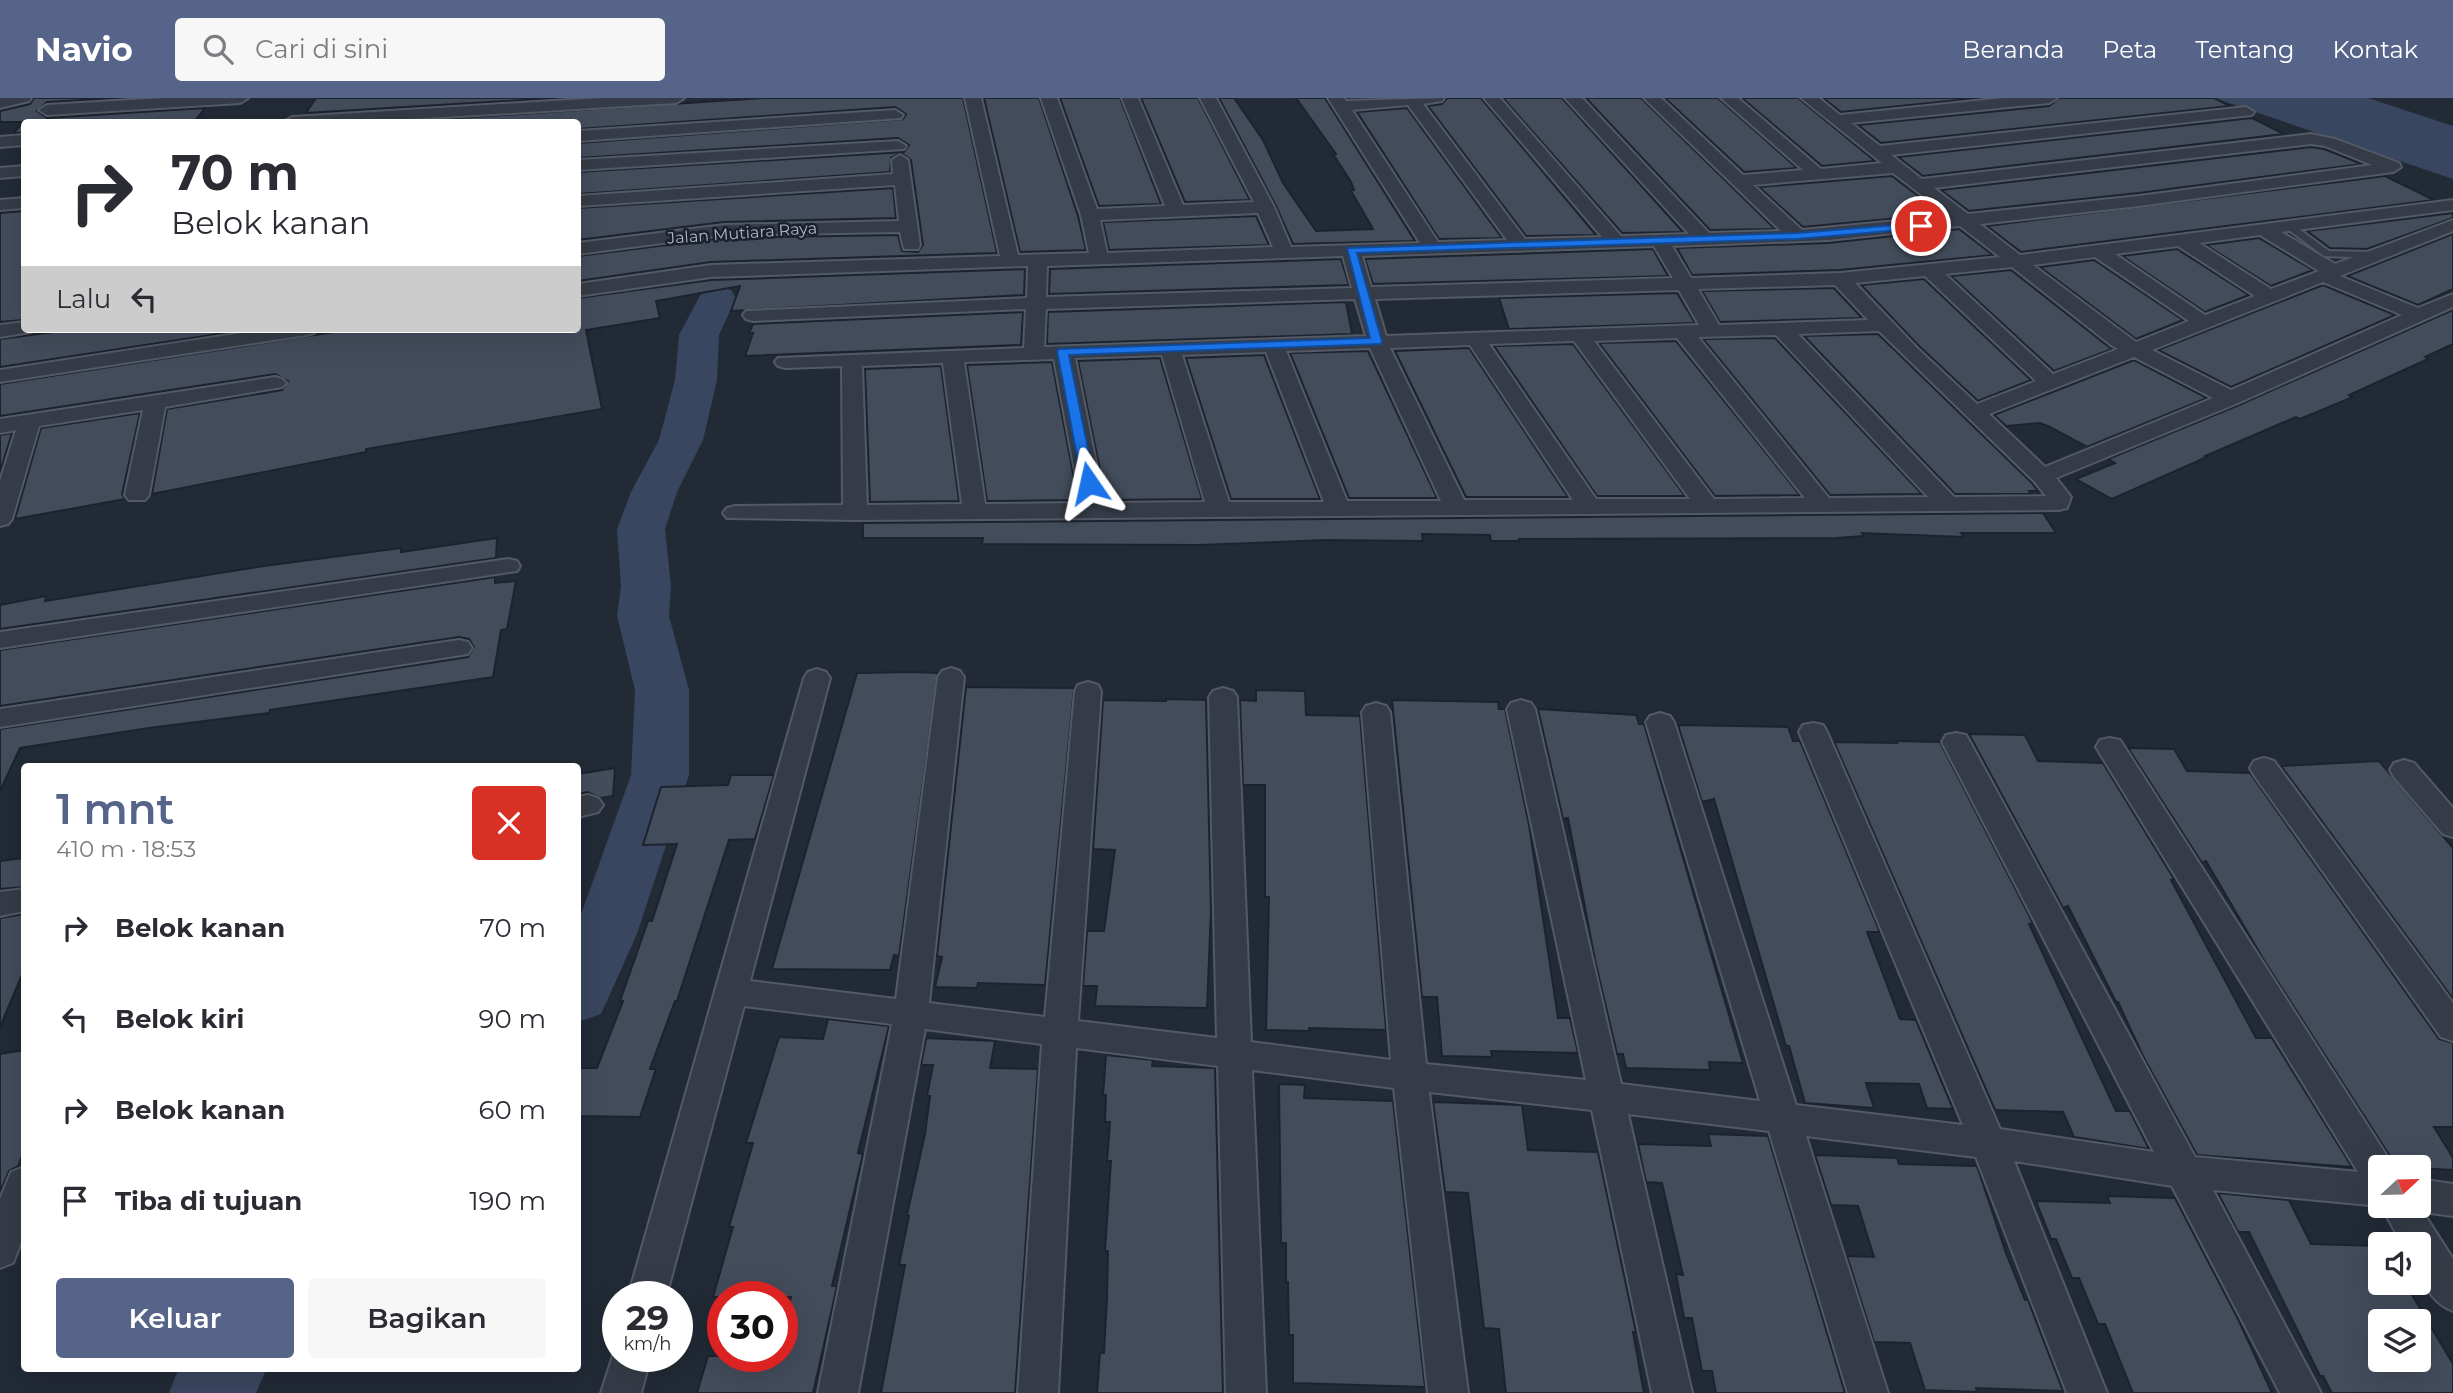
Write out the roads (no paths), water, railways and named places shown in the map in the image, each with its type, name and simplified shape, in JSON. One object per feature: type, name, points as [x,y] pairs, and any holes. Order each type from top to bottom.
[{"type":"street","points":[[0,103],[23,98]]},
{"type":"street","points":[[47,110],[240,98]]},
{"type":"street","points":[[341,119],[352,98]]},
{"type":"street","points":[[419,114],[427,98]]},
{"type":"street","points":[[363,119],[505,103],[676,98]]},
{"type":"street","points":[[973,98],[1010,260]]},
{"type":"street","points":[[1049,98],[1090,215],[1099,257]]},
{"type":"street","points":[[1130,98],[1176,211]]},
{"type":"street","points":[[1208,98],[1265,207],[1284,252]]},
{"type":"street","points":[[1339,102],[1436,98]]},
{"type":"street","points":[[1492,98],[1617,243]]},
{"type":"street","points":[[1573,98],[1704,239]]},
{"type":"street","points":[[1652,98],[1797,236]]},
{"type":"street","points":[[1729,98],[1816,173]]},
{"type":"street","points":[[1809,98],[2118,341],[2230,398]]},
{"type":"street","points":[[1837,120],[2049,98]]},
{"type":"street","points":[[1412,99],[1516,239]]},
{"type":"street","points":[[1339,102],[1428,241]]},
{"type":"street","points":[[581,136],[895,106],[902,179],[915,264]]},
{"type":"street","points":[[1878,151],[2246,112]]},
{"type":"street","points":[[581,290],[711,271],[1351,250],[1428,241],[1516,239],[1617,243],[1797,236],[1967,221],[2393,167],[2329,142],[2311,139],[1920,184]]},
{"type":"street","points":[[0,142],[21,140]]},
{"type":"street","points":[[581,165],[898,146]]},
{"type":"street","points":[[1737,181],[1899,167]]},
{"type":"street","points":[[0,173],[21,171]]},
{"type":"street","points":[[581,201],[902,179]]},
{"type":"street","points":[[2,208],[21,204]]},
{"type":"street","points":[[581,213],[643,205]]},
{"type":"street","points":[[753,314],[1840,279],[2017,261],[2453,205]]},
{"type":"street","points":[[1090,215],[1265,207]]},
{"type":"street","points":[[1975,412],[2453,225]]},
{"type":"street","name":"Jalan Mutiara Raya","points":[[581,249],[724,230],[908,226]]},
{"type":"street","points":[[2261,228],[2329,273],[2416,314]]},
{"type":"street","points":[[2180,240],[2268,296]]},
{"type":"street","points":[[1661,242],[1712,330]]},
{"type":"street","points":[[2096,249],[2204,323]]},
{"type":"street","points":[[1351,250],[1377,341],[1456,508]]},
{"type":"street","points":[[1034,353],[1038,259]]},
{"type":"street","points":[[1931,271],[2049,382]]},
{"type":"street","points":[[735,513],[2059,503],[2059,497],[2042,476],[1884,325],[1840,279]]},
{"type":"street","points":[[2042,476],[2230,398],[2453,300]]},
{"type":"street","points":[[785,362],[1884,325]]},
{"type":"street","points":[[0,331],[21,328]]},
{"type":"street","points":[[1782,328],[1947,503]]},
{"type":"street","points":[[1682,331],[1821,503]]},
{"type":"street","points":[[0,376],[251,333]]},
{"type":"street","points":[[1579,334],[1706,504]]},
{"type":"street","points":[[1475,338],[1588,505]]},
{"type":"street","points":[[1273,344],[1338,507]]},
{"type":"street","points":[[1170,348],[1219,509]]},
{"type":"street","points":[[1063,351],[1094,510]]},
{"type":"street","points":[[954,357],[974,510]]},
{"type":"street","points":[[852,361],[855,513]]},
{"type":"street","points":[[0,426],[275,383]]},
{"type":"street","points":[[137,495],[155,402]]},
{"type":"street","points":[[0,519],[29,422]]},
{"type":"street","points":[[0,640],[508,566]]},
{"type":"street","points":[[0,718],[459,648]]},
{"type":"street","points":[[838,1393],[911,1013],[951,677]]},
{"type":"street","points":[[651,1281],[817,678]]},
{"type":"street","points":[[1038,1393],[1060,1033],[1088,691]]},
{"type":"street","points":[[1223,697],[1247,1393]]},
{"type":"street","points":[[1521,709],[1672,1393]]},
{"type":"street","points":[[1376,712],[1410,1076],[1448,1393]]},
{"type":"street","points":[[1660,722],[1868,1393]]},
{"type":"street","points":[[1813,732],[1989,1144],[2087,1393]]},
{"type":"street","points":[[1956,742],[2301,1393]]},
{"type":"street","points":[[2110,747],[2368,1157]]},
{"type":"street","points":[[2264,768],[2453,1028]]},
{"type":"street","points":[[2404,770],[2453,827]]},
{"type":"street","points":[[0,904],[21,900]]},
{"type":"street","points":[[729,991],[1410,1076],[2071,1153],[2183,1172],[2368,1189]]},
{"type":"street","points":[[0,1251],[21,1192]]},
{"type":"street","points":[[2431,1197],[2453,1200]]},
{"type":"street","points":[[2406,1218],[2453,1293]]},
{"type":"street","points":[[621,1393],[627,1372]]},
{"type":"lane","points":[[2288,225],[2327,254],[2374,255]]},
{"type":"water","points":[[2214,98],[2368,98],[2453,126],[2453,179]]},
{"type":"waterway","points":[[581,989],[605,934],[660,775],[662,690],[643,616],[646,586],[641,529],[654,492],[681,440],[696,380],[699,335],[717,298]]},
{"type":"waterway","points":[[209,1393],[224,1372]]}]
